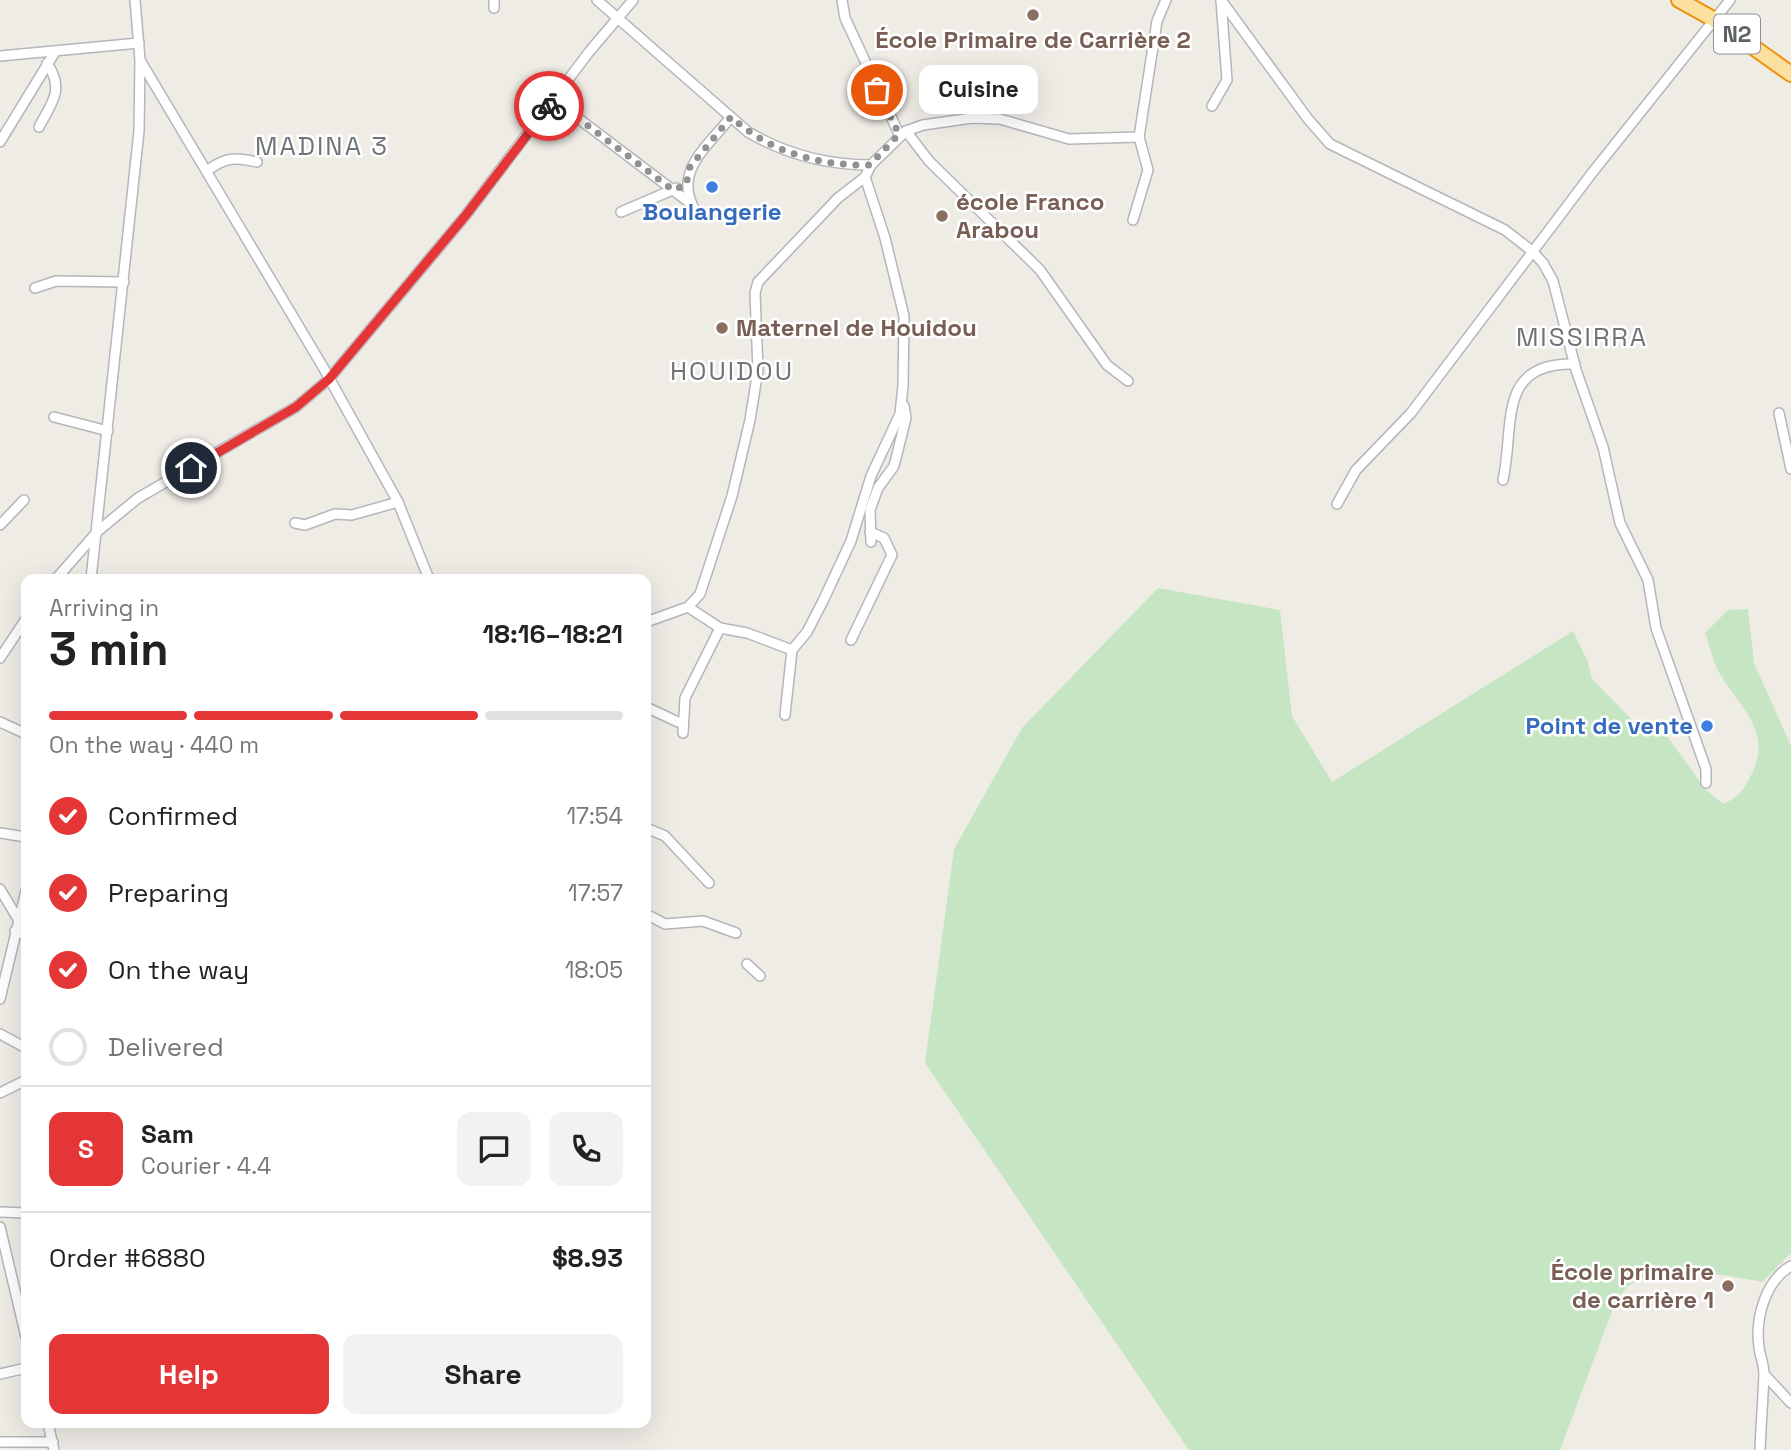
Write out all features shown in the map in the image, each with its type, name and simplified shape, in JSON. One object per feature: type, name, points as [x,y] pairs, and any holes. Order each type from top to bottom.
[{"type":"highway","name":"N2","points":[[1679,0],[1715,20],[1791,74]]},
{"type":"street","points":[[92,574],[139,131],[141,60],[135,0]]},
{"type":"street","points":[[597,0],[615,19],[748,132],[771,146],[837,165],[870,165]]},
{"type":"street","points":[[60,574],[98,531],[138,498],[296,407],[329,379],[466,215],[615,19],[633,0]]},
{"type":"street","points":[[842,0],[845,18],[902,133],[1040,270],[1107,365],[1128,381]]},
{"type":"street","points":[[1133,220],[1148,170],[1139,137],[1157,21],[1166,0]]},
{"type":"street","points":[[1212,106],[1227,79],[1221,0]]},
{"type":"street","points":[[1221,0],[1308,120],[1330,145],[1505,230],[1532,251],[1553,281],[1574,364],[1603,447],[1620,523],[1648,580],[1656,628],[1706,769],[1706,783]]},
{"type":"street","points":[[1337,504],[1356,470],[1411,413],[1532,251],[1730,0]]},
{"type":"street","points":[[0,56],[139,43]]},
{"type":"street","points":[[0,142],[55,52]]},
{"type":"street","points":[[141,60],[208,170],[398,502],[427,574]]},
{"type":"street","points":[[38,127],[55,96],[57,83],[47,63]]},
{"type":"street","points":[[140,83],[163,99]]},
{"type":"street","points":[[554,100],[690,203],[698,215]]},
{"type":"street","points":[[690,203],[686,185],[690,167],[731,117]]},
{"type":"street","points":[[651,620],[688,607],[700,594],[732,496],[750,420],[758,370],[755,293],[758,282],[838,198],[864,177],[870,165],[902,133],[923,125],[972,118],[1000,119],[1069,139],[1139,137]]},
{"type":"street","points":[[208,170],[224,159],[236,157],[257,162]]},
{"type":"street","points":[[851,640],[892,555],[884,538],[870,537],[870,510],[878,488],[894,466],[906,418],[903,390],[904,316],[885,238],[864,177]]},
{"type":"street","points":[[621,212],[686,185]]},
{"type":"street","points":[[35,288],[56,281],[124,282]]},
{"type":"street","points":[[1503,480],[1510,450],[1511,410],[1520,386],[1544,365],[1574,364]]},
{"type":"street","points":[[785,715],[792,650],[818,612],[851,541],[871,476],[897,422],[903,390]]},
{"type":"street","points":[[1779,413],[1791,469]]},
{"type":"street","points":[[54,417],[108,431]]},
{"type":"street","points":[[0,525],[24,500]]},
{"type":"street","points":[[295,523],[306,525],[335,514],[352,516],[398,502]]},
{"type":"street","points":[[688,607],[720,628],[747,633],[792,650]]},
{"type":"street","points":[[0,658],[21,626]]},
{"type":"street","points":[[683,733],[685,698],[720,628]]},
{"type":"street","points":[[651,709],[678,722]]},
{"type":"street","points":[[0,722],[21,732]]},
{"type":"street","points":[[651,830],[666,836],[709,883]]},
{"type":"street","points":[[0,833],[21,836]]},
{"type":"street","points":[[0,889],[18,919]]},
{"type":"street","points":[[0,999],[21,908]]},
{"type":"street","points":[[651,916],[666,924],[703,921],[736,933]]},
{"type":"street","points":[[15,931],[21,933]]},
{"type":"street","points":[[747,964],[760,976]]},
{"type":"street","points":[[0,1034],[21,1045]]},
{"type":"street","points":[[0,1093],[21,1082]]},
{"type":"street","points":[[0,1212],[21,1213]]},
{"type":"street","points":[[0,1227],[21,1297]]},
{"type":"street","points":[[1760,1450],[1764,1374],[1759,1345],[1764,1300],[1778,1275],[1791,1266]]},
{"type":"street","points":[[0,1374],[21,1369]]},
{"type":"street","points":[[1764,1374],[1791,1403]]},
{"type":"street","points":[[0,1442],[53,1446],[49,1428]]},
{"type":"green space","points":[[1158,588],[1280,610],[1292,716],[1332,782],[1573,631],[1588,662],[1592,679],[1642,730],[1666,735],[1706,790],[1723,804],[1736,797],[1744,788],[1756,763],[1759,749],[1753,723],[1720,674],[1705,633],[1728,610],[1748,609],[1754,663],[1791,746],[1791,1253],[1762,1282],[1713,1274],[1676,1272],[1644,1277],[1628,1286],[1614,1306],[1560,1450],[1189,1450],[925,1063],[954,849],[1022,728]]},
{"type":"way so far","points":[[549,106],[554,100],[673,190],[686,185],[690,167],[731,117],[748,132],[771,146],[837,165],[870,165],[899,134],[877,90]]},
{"type":"place","name":"École Primaire de Carrière 2","points":[[1033,15]]},
{"type":"place","name":"Cuisine","points":[[877,90]]},
{"type":"place","name":"Boulangerie","points":[[712,187]]},
{"type":"place","name":"école Franco Arabou","points":[[942,216]]},
{"type":"place","name":"Maternel de Houidou","points":[[722,328]]},
{"type":"place","name":"Point de vente","points":[[1707,726]]},
{"type":"place","name":"École primaire de carrière 1","points":[[1728,1286]]},
{"type":"district","name":"MADINA 3","points":[[322,146]]},
{"type":"district","name":"MISSIRRA","points":[[1582,337]]},
{"type":"district","name":"HOUIDOU","points":[[732,371]]},
{"type":"route","points":[[191,468],[296,407],[329,379],[466,215],[549,106]]}]
